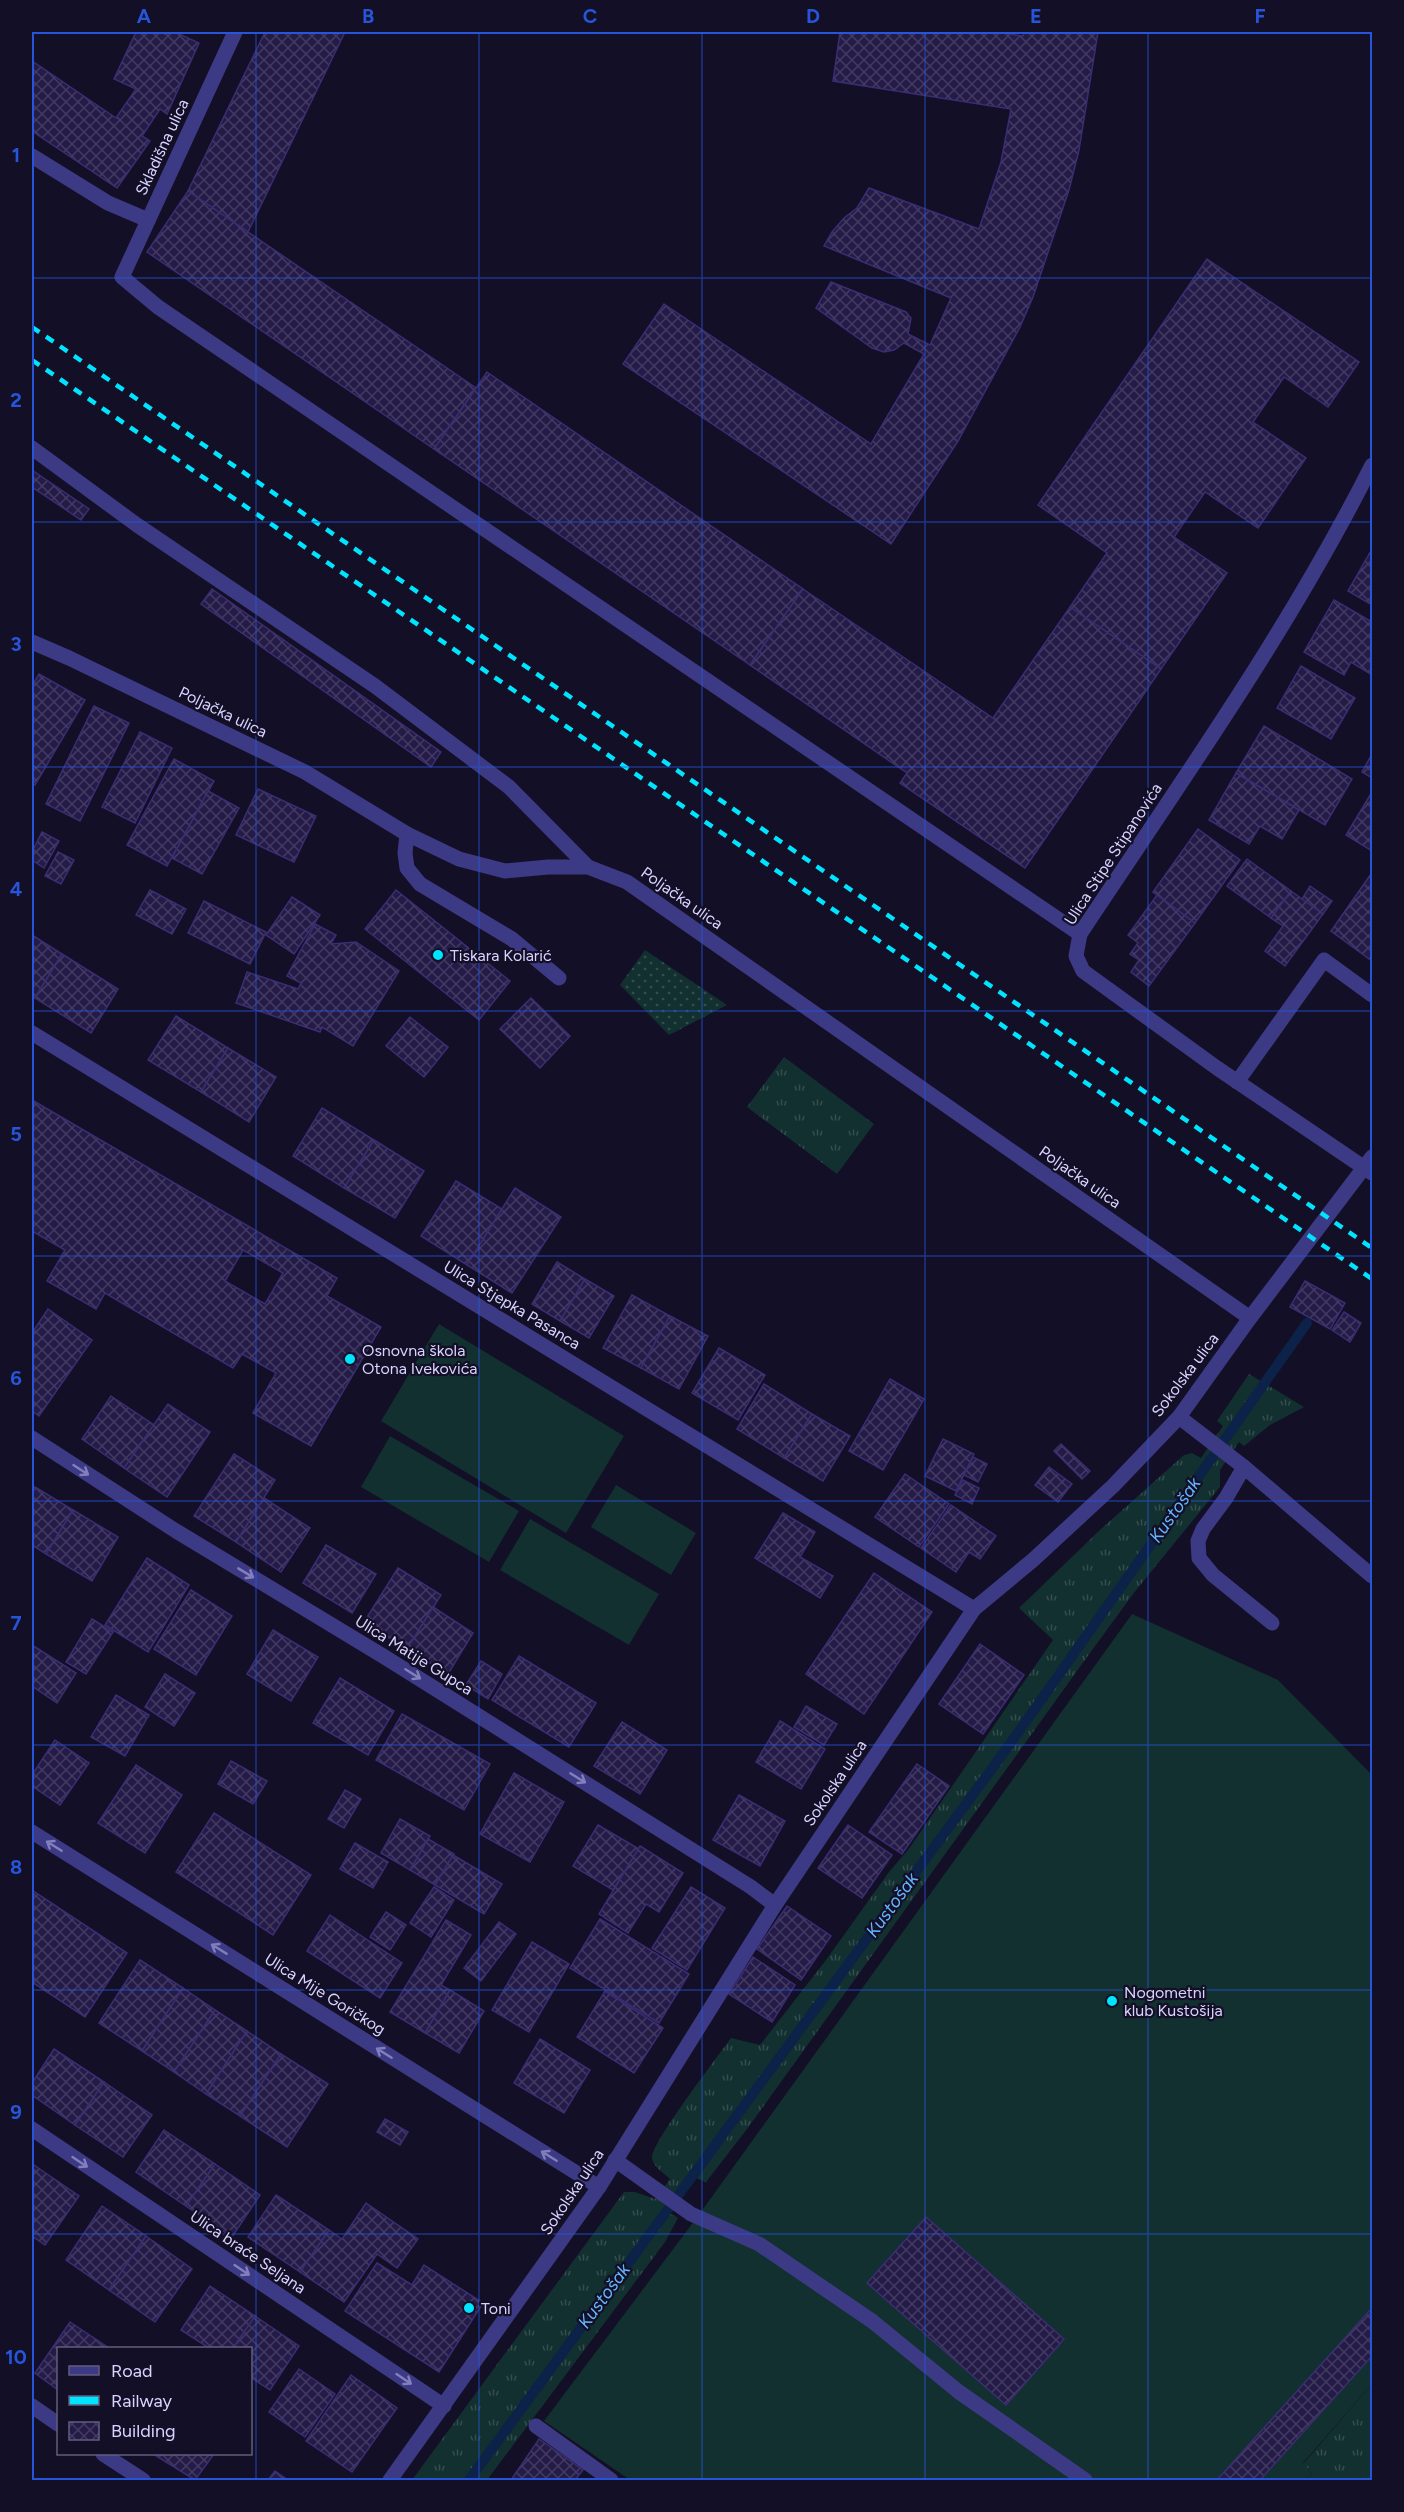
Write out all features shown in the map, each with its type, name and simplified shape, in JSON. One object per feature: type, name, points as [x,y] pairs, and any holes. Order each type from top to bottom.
[{"type":"street","name":"Skladišna ulica","points":[[235,32],[122,277],[158,306],[1080,934]]},
{"type":"street","points":[[32,156],[108,203],[148,220]]},
{"type":"street","points":[[32,448],[137,525],[395,700],[509,787],[588,867]]},
{"type":"street","name":"Ulica Stipe Stipanovića","points":[[1370,1166],[1237,1082],[1083,971],[1076,956],[1080,934],[1274,641],[1346,518],[1372,465]]},
{"type":"street","name":"Poljačka ulica","points":[[32,642],[305,772],[407,834],[459,859],[505,871],[548,867],[588,867],[627,882],[1250,1318]]},
{"type":"street","points":[[407,834],[406,868],[420,884],[512,939],[559,978]]},
{"type":"street","points":[[1237,1082],[1323,960],[1372,995]]},
{"type":"street","name":"Ulica Stjepka Pasanca","points":[[32,1033],[974,1609]]},
{"type":"street","name":"Sokolska ulica","points":[[390,2481],[599,2187],[775,1905],[974,1609],[1041,1553],[1113,1486],[1179,1417],[1250,1318],[1370,1166]]},
{"type":"street","points":[[1179,1417],[1240,1464],[1372,1576]]},
{"type":"street","name":"Ulica Matije Gupca","points":[[32,1438],[176,1531],[383,1656],[751,1887],[775,1905]]},
{"type":"street","points":[[1240,1464],[1226,1498],[1203,1529],[1198,1540],[1199,1558],[1213,1575],[1272,1623]]},
{"type":"street","name":"Ulica Mije Goričkog","points":[[32,1832],[599,2187]]},
{"type":"street","name":"Ulica braće Seljana","points":[[32,2129],[444,2406]]},
{"type":"street","points":[[615,2160],[691,2214],[759,2244],[872,2321],[959,2392],[1085,2481]]},
{"type":"street","points":[[32,2406],[57,2423]]},
{"type":"street","points":[[536,2426],[610,2481]]},
{"type":"street","points":[[104,2455],[143,2481]]},
{"type":"green space","points":[[645,950],[727,1005],[669,1035],[620,985]]},
{"type":"green space","points":[[784,1057],[874,1124],[837,1174],[747,1107]]},
{"type":"green space","points":[[439,1324],[624,1436],[566,1533],[381,1421]]},
{"type":"green space","points":[[1249,1374],[1304,1407],[1270,1425],[1244,1446],[1239,1442],[1220,1470],[1220,1487],[1133,1594],[747,2129],[706,2182],[696,2178],[670,2213],[678,2218],[665,2242],[487,2480],[412,2480],[624,2192],[635,2192],[655,2199],[670,2179],[653,2161],[655,2149],[673,2118],[731,2038],[760,2045],[826,1960],[889,1872],[908,1850],[1053,1640],[1019,1608],[1101,1529],[1184,1455],[1192,1453],[1201,1458],[1223,1426],[1217,1421]]},
{"type":"green space","points":[[390,1436],[519,1511],[489,1562],[361,1487]]},
{"type":"green space","points":[[616,1485],[696,1533],[671,1575],[591,1527]]},
{"type":"green space","points":[[530,1519],[659,1594],[629,1645],[500,1570]]},
{"type":"green space","name":"Nogometni klub Kustošija","points":[[1132,1614],[1278,1680],[1372,1775],[1372,2384],[1303,2463],[1312,2473],[1306,2480],[630,2480],[544,2421],[698,2216]]},
{"type":"green space","points":[[1372,2384],[1372,2480],[1306,2480],[1312,2473],[1303,2464]]},
{"type":"building","points":[[136,32],[165,34],[175,32],[199,43],[167,114],[160,109],[142,136],[150,141],[117,188],[32,131],[32,61],[116,118],[136,89],[114,79]]},
{"type":"building","points":[[265,32],[345,32],[248,232],[188,191]]},
{"type":"building","points":[[840,32],[995,32],[1023,36],[1024,32],[1098,32],[1079,150],[1069,190],[1033,297],[1020,327],[958,441],[891,544],[623,364],[664,304],[871,444],[924,354],[904,343],[894,350],[884,352],[872,348],[816,308],[831,282],[906,312],[911,318],[908,334],[930,345],[951,298],[824,246],[844,218],[857,208],[869,188],[979,229],[1001,162],[1011,109],[833,81]]},
{"type":"building","points":[[188,191],[476,388],[434,449],[147,252]]},
{"type":"building","points":[[1207,259],[1359,362],[1328,407],[1284,377],[1253,422],[1306,458],[1258,528],[1205,492],[1174,537],[1227,573],[1161,669],[1070,607],[1107,553],[1038,505]]},
{"type":"building","points":[[487,372],[803,589],[750,665],[434,449]]},
{"type":"building","points":[[32,470],[89,509],[81,520],[32,487]]},
{"type":"building","points":[[1372,549],[1372,605],[1348,591]]},
{"type":"building","points":[[212,589],[441,752],[431,767],[201,604]]},
{"type":"building","points":[[803,589],[993,718],[1070,607],[1161,669],[1025,868],[900,783],[907,773],[750,665]]},
{"type":"building","points":[[1334,600],[1372,622],[1372,675],[1351,662],[1344,675],[1304,652]]},
{"type":"building","points":[[1301,666],[1355,698],[1331,739],[1277,708]]},
{"type":"building","points":[[39,674],[85,700],[35,785],[32,783],[32,686]]},
{"type":"building","points":[[94,706],[129,723],[80,821],[46,804]]},
{"type":"building","points":[[1264,726],[1352,779],[1325,825],[1236,773]]},
{"type":"building","points":[[140,732],[172,748],[135,823],[102,807]]},
{"type":"building","points":[[1372,754],[1372,778],[1362,772]]},
{"type":"building","points":[[174,759],[214,781],[167,866],[127,845]]},
{"type":"building","points":[[1236,773],[1299,810],[1282,839],[1260,826],[1249,844],[1209,820]]},
{"type":"building","points":[[258,789],[316,816],[294,862],[236,835]]},
{"type":"building","points":[[208,791],[239,808],[202,874],[172,858]]},
{"type":"building","points":[[1372,792],[1372,851],[1346,835]]},
{"type":"building","points":[[1198,829],[1240,860],[1195,923],[1153,892]]},
{"type":"building","points":[[42,832],[59,841],[44,868],[32,860],[32,852]]},
{"type":"building","points":[[58,852],[74,860],[61,884],[45,876]]},
{"type":"building","points":[[1247,859],[1291,891],[1271,918],[1227,886]]},
{"type":"building","points":[[1372,875],[1372,961],[1331,931]]},
{"type":"building","points":[[1310,886],[1332,901],[1323,914],[1302,899]]},
{"type":"building","points":[[150,890],[186,909],[172,934],[136,915]]},
{"type":"building","name":"Tiskara Kolarić","points":[[396,890],[510,981],[479,1020],[365,929]]},
{"type":"building","points":[[1291,891],[1323,914],[1285,966],[1265,951],[1283,926],[1271,918]]},
{"type":"building","points":[[1157,895],[1195,923],[1149,986],[1131,972],[1139,960],[1130,954],[1138,943],[1128,935]]},
{"type":"building","points":[[292,897],[320,915],[294,954],[266,935]]},
{"type":"building","points":[[204,901],[266,932],[250,964],[188,933]]},
{"type":"building","points":[[315,924],[336,935],[331,944],[356,942],[399,971],[353,1046],[322,1027],[320,1032],[236,1003],[247,972],[298,989],[301,983],[287,976]]},
{"type":"building","points":[[32,935],[62,954],[35,998],[32,996]]},
{"type":"building","points":[[62,954],[118,989],[91,1033],[35,998]]},
{"type":"building","points":[[531,998],[570,1036],[540,1068],[500,1029]]},
{"type":"building","points":[[176,1016],[228,1048],[201,1092],[148,1060]]},
{"type":"building","points":[[410,1017],[448,1047],[424,1077],[386,1046]]},
{"type":"building","points":[[228,1048],[276,1077],[249,1122],[201,1092]]},
{"type":"building","points":[[32,1100],[337,1278],[327,1296],[381,1327],[311,1446],[253,1413],[276,1373],[242,1354],[233,1368],[105,1293],[96,1309],[47,1281],[65,1250],[32,1231]],"holes":[[[243,1250],[283,1273],[265,1304],[225,1281]]]},
{"type":"building","points":[[322,1108],[374,1140],[344,1188],[293,1156]]},
{"type":"building","points":[[374,1140],[424,1171],[395,1218],[344,1188]]},
{"type":"building","points":[[456,1181],[502,1209],[467,1265],[421,1236]]},
{"type":"building","points":[[515,1188],[561,1217],[512,1293],[467,1265]]},
{"type":"building","points":[[557,1262],[585,1279],[560,1321],[532,1304]]},
{"type":"building","points":[[585,1279],[614,1296],[589,1338],[560,1321]]},
{"type":"building","points":[[1305,1281],[1345,1303],[1330,1329],[1290,1307]]},
{"type":"building","points":[[632,1295],[670,1316],[641,1368],[603,1348]]},
{"type":"building","points":[[48,1309],[92,1340],[39,1416],[32,1411],[32,1333]]},
{"type":"building","points":[[1344,1312],[1361,1323],[1350,1342],[1332,1330]]},
{"type":"building","points":[[670,1316],[708,1336],[679,1389],[641,1368]]},
{"type":"building","points":[[719,1348],[765,1375],[738,1420],[692,1393]]},
{"type":"building","points":[[890,1379],[924,1399],[883,1470],[849,1451]]},
{"type":"building","points":[[764,1384],[812,1414],[784,1458],[737,1429]]},
{"type":"building","points":[[111,1396],[154,1425],[124,1468],[82,1439]]},
{"type":"building","points":[[168,1404],[210,1432],[167,1497],[124,1468]]},
{"type":"building","points":[[812,1414],[850,1436],[823,1481],[784,1458]]},
{"type":"building","points":[[943,1439],[974,1454],[956,1491],[925,1476]]},
{"type":"building","points":[[1061,1444],[1090,1471],[1082,1479],[1054,1451]]},
{"type":"building","points":[[234,1454],[275,1480],[236,1542],[194,1516]]},
{"type":"building","points":[[973,1457],[987,1464],[978,1482],[964,1475]]},
{"type":"building","points":[[1049,1467],[1072,1484],[1058,1502],[1035,1485]]},
{"type":"building","points":[[905,1474],[949,1504],[919,1547],[875,1517]]},
{"type":"building","points":[[963,1480],[979,1488],[972,1504],[955,1495]]},
{"type":"building","points":[[35,1487],[73,1510],[46,1554],[32,1545],[32,1492]]},
{"type":"building","points":[[264,1498],[310,1528],[281,1572],[236,1542]]},
{"type":"building","points":[[951,1505],[996,1536],[980,1559],[969,1552],[956,1572],[921,1548]]},
{"type":"building","points":[[73,1510],[118,1537],[92,1581],[46,1554]]},
{"type":"building","points":[[783,1513],[815,1532],[800,1557],[833,1576],[820,1598],[755,1558]]},
{"type":"building","points":[[326,1545],[376,1574],[352,1613],[303,1583]]},
{"type":"building","points":[[147,1558],[189,1585],[148,1652],[105,1625]]},
{"type":"building","points":[[398,1568],[441,1595],[407,1649],[364,1622]]},
{"type":"building","points":[[874,1573],[932,1612],[864,1714],[806,1674]]},
{"type":"building","points":[[191,1590],[232,1616],[196,1675],[154,1649]]},
{"type":"building","points":[[433,1607],[473,1633],[448,1674],[407,1649]]},
{"type":"building","points":[[92,1619],[113,1632],[86,1674],[66,1662]]},
{"type":"building","points":[[273,1630],[318,1657],[291,1701],[247,1674]]},
{"type":"building","points":[[980,1644],[1024,1675],[983,1734],[939,1704]]},
{"type":"building","points":[[32,1645],[76,1673],[57,1703],[32,1686]]},
{"type":"building","points":[[519,1656],[596,1703],[569,1747],[492,1700]]},
{"type":"building","points":[[481,1661],[502,1674],[488,1699],[466,1685]]},
{"type":"building","points":[[165,1674],[195,1693],[174,1726],[145,1707]]},
{"type":"building","points":[[340,1678],[394,1711],[368,1755],[313,1723]]},
{"type":"building","points":[[116,1695],[149,1715],[125,1756],[91,1737]]},
{"type":"building","points":[[806,1706],[837,1724],[824,1745],[794,1727]]},
{"type":"building","points":[[402,1714],[490,1764],[464,1810],[376,1760]]},
{"type":"building","points":[[780,1721],[825,1749],[801,1789],[756,1762]]},
{"type":"building","points":[[622,1722],[667,1750],[640,1794],[594,1766]]},
{"type":"building","points":[[55,1740],[89,1763],[60,1805],[32,1786],[32,1775]]},
{"type":"building","points":[[231,1761],[267,1781],[253,1804],[218,1784]]},
{"type":"building","points":[[917,1764],[949,1786],[902,1854],[869,1832]]},
{"type":"building","points":[[136,1765],[182,1795],[145,1853],[98,1823]]},
{"type":"building","points":[[514,1773],[564,1802],[530,1862],[480,1834]]},
{"type":"building","points":[[345,1790],[361,1799],[344,1828],[328,1819]]},
{"type":"building","points":[[739,1795],[785,1821],[760,1866],[713,1840]]},
{"type":"building","points":[[214,1813],[311,1875],[273,1935],[176,1872]]},
{"type":"building","points":[[400,1819],[430,1836],[410,1870],[381,1853]]},
{"type":"building","points":[[598,1825],[639,1849],[613,1890],[573,1866]]},
{"type":"building","points":[[848,1825],[892,1855],[862,1898],[818,1868]]},
{"type":"building","points":[[428,1839],[454,1854],[435,1885],[410,1870]]},
{"type":"building","points":[[355,1843],[388,1862],[373,1888],[340,1869]]},
{"type":"building","points":[[640,1846],[683,1873],[659,1912],[646,1904],[628,1933],[599,1914]]},
{"type":"building","points":[[453,1855],[502,1884],[484,1914],[435,1885]]},
{"type":"building","points":[[434,1887],[454,1900],[431,1937],[410,1923]]},
{"type":"building","points":[[691,1887],[725,1908],[687,1970],[652,1948]]},
{"type":"building","points":[[32,1890],[127,1953],[85,2017],[32,1982]]},
{"type":"building","points":[[787,1906],[831,1936],[801,1980],[757,1949]]},
{"type":"building","points":[[386,1912],[406,1925],[390,1950],[370,1937]]},
{"type":"building","points":[[330,1915],[402,1963],[380,1998],[307,1951]]},
{"type":"building","points":[[600,1919],[689,1974],[659,2023],[570,1968]]},
{"type":"building","points":[[446,1920],[471,1935],[441,1985],[450,1990],[425,2033],[390,2012]]},
{"type":"building","points":[[499,1922],[516,1934],[481,1981],[464,1968]]},
{"type":"building","points":[[532,1942],[569,1964],[529,2032],[492,2010]]},
{"type":"building","points":[[753,1957],[795,1985],[772,2022],[729,1994]]},
{"type":"building","points":[[140,1960],[183,1988],[142,2051],[99,2023]]},
{"type":"building","points":[[183,1988],[215,2010],[174,2072],[142,2051]]},
{"type":"building","points":[[450,1990],[484,2011],[459,2053],[425,2033]]},
{"type":"building","points":[[605,1991],[663,2028],[634,2073],[577,2037]]},
{"type":"building","points":[[215,2010],[247,2031],[206,2094],[174,2072]]},
{"type":"building","points":[[247,2031],[281,2054],[240,2116],[206,2094]]},
{"type":"building","points":[[540,2039],[590,2070],[564,2113],[514,2083]]},
{"type":"building","points":[[54,2049],[104,2082],[75,2125],[32,2095],[32,2083]]},
{"type":"building","points":[[281,2054],[328,2084],[287,2147],[240,2116]]},
{"type":"building","points":[[104,2082],[152,2115],[123,2157],[75,2125]]},
{"type":"building","points":[[385,2119],[408,2132],[400,2145],[377,2132]]},
{"type":"building","points":[[164,2130],[215,2164],[186,2206],[136,2172]]},
{"type":"building","points":[[215,2164],[260,2195],[232,2237],[186,2206]]},
{"type":"building","points":[[34,2165],[79,2196],[45,2245],[32,2236],[32,2169]]},
{"type":"building","points":[[276,2195],[329,2230],[300,2272],[248,2237]]},
{"type":"building","points":[[366,2203],[418,2239],[397,2268],[377,2254],[344,2302],[300,2272],[329,2230],[342,2239]]},
{"type":"building","points":[[102,2206],[146,2236],[109,2290],[66,2260]]},
{"type":"building","points":[[926,2217],[1064,2339],[1006,2405],[867,2283]]},
{"type":"building","points":[[146,2236],[192,2269],[155,2322],[109,2290]]},
{"type":"building","points":[[377,2263],[412,2285],[424,2265],[483,2303],[439,2372],[345,2311]]},
{"type":"building","points":[[210,2286],[255,2316],[234,2347],[207,2347],[181,2330]]},
{"type":"building","points":[[1372,2308],[1372,2356],[1260,2480],[1217,2480]]},
{"type":"building","points":[[255,2316],[299,2346],[270,2390],[252,2378],[252,2347],[234,2347]]},
{"type":"building","points":[[70,2322],[108,2347],[57,2347],[57,2389],[35,2373]]},
{"type":"building","points":[[299,2369],[335,2394],[305,2437],[269,2412]]},
{"type":"building","points":[[351,2375],[397,2408],[352,2472],[306,2441]]},
{"type":"building","points":[[539,2439],[583,2470],[575,2480],[511,2480]]},
{"type":"building","points":[[155,2455],[213,2455],[195,2480]]},
{"type":"building","points":[[275,2471],[288,2480],[268,2480]]},
{"type":"waterway","name":"Kustošak","points":[[469,2480],[1010,1744],[1307,1323]]},
{"type":"railway","points":[[32,327],[1372,1248]]},
{"type":"railway","points":[[32,360],[1372,1279]]},
{"type":"place","name":"Tiskara Kolarić","points":[[438,955]]},
{"type":"place","name":"Osnovna škola Otona Ivekovića","points":[[350,1359]]},
{"type":"place","name":"Nogometni klub Kustošija","points":[[1112,2001]]},
{"type":"place","name":"Toni","points":[[469,2308]]}]
